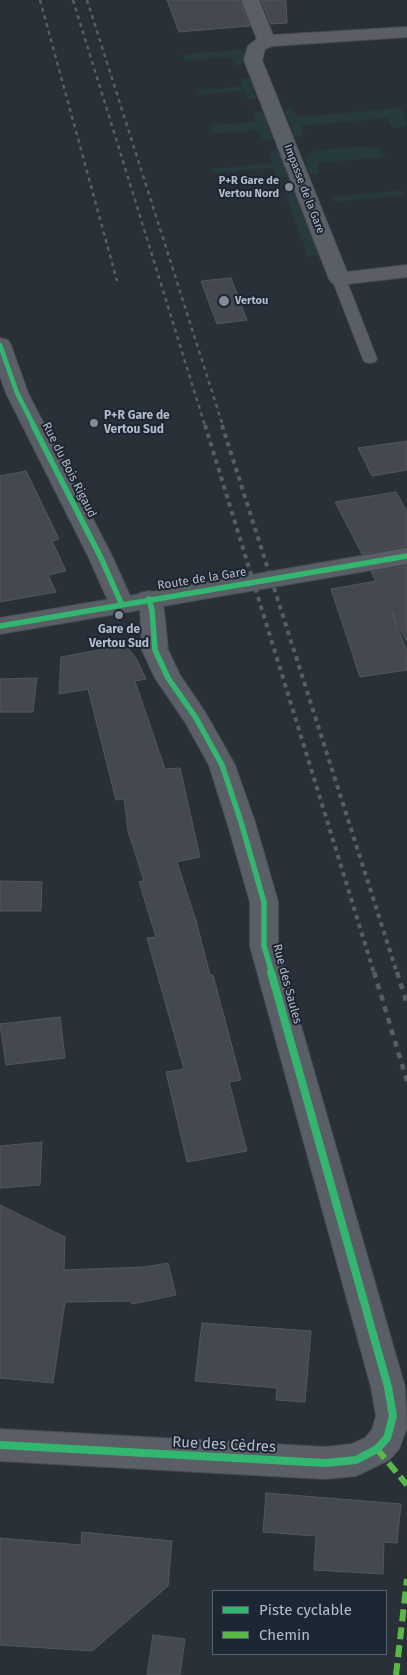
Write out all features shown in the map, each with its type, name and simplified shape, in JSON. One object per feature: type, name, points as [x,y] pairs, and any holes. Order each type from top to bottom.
[{"type":"main road","name":"Route de la Gare","points":[[0,626],[407,556]]},
{"type":"street","points":[[250,0],[268,41],[286,38],[407,32]]},
{"type":"street","name":"Impasse de la Gare","points":[[268,41],[257,46],[253,60],[339,279]]},
{"type":"street","points":[[339,279],[407,271]]},
{"type":"street","name":"Rue du Bois Rigaud","points":[[0,345],[17,393],[101,558],[122,605]]},
{"type":"street","name":"Rue des Saules","points":[[149,600],[152,610],[155,650],[168,678],[196,718],[222,765],[241,822],[264,902],[264,946],[388,1387]]},
{"type":"street","name":"Rue des Cèdres","points":[[0,1445],[325,1462],[356,1460],[377,1449],[387,1438],[393,1416],[388,1387]]},
{"type":"lane","points":[[339,279],[370,360]]},
{"type":"green space","points":[[238,50],[245,53],[241,66],[235,65],[231,57],[185,61],[183,54]]},
{"type":"green space","points":[[250,78],[256,97],[254,99],[247,99],[244,90],[199,95],[197,91],[242,86],[240,79]]},
{"type":"green space","points":[[293,108],[297,117],[401,108],[407,126],[392,128],[387,118],[301,126],[305,136],[295,137],[284,109]]},
{"type":"green space","points":[[252,112],[263,112],[273,139],[263,140],[259,130],[212,134],[209,125],[256,122]]},
{"type":"green space","points":[[362,146],[379,150],[386,157],[317,163],[320,174],[310,174],[305,161],[308,154],[319,150]]},
{"type":"green space","points":[[279,151],[288,177],[277,178],[273,168],[213,173],[211,169],[272,163],[268,152]]},
{"type":"green space","points":[[293,190],[319,255],[308,257],[284,191]]},
{"type":"green space","points":[[403,190],[405,195],[333,202],[331,197]]},
{"type":"building","points":[[167,0],[239,0],[250,26],[179,32]]},
{"type":"building","points":[[261,0],[286,0],[287,23],[271,24]]},
{"type":"building","name":"Vertou","points":[[231,278],[247,320],[217,324],[201,281]]},
{"type":"building","points":[[407,441],[407,470],[372,476],[358,448]]},
{"type":"building","points":[[26,471],[59,539],[52,541],[66,571],[48,575],[56,592],[0,602],[0,476]]},
{"type":"building","points":[[396,492],[407,512],[407,546],[362,554],[335,502]]},
{"type":"building","points":[[407,566],[407,642],[392,613],[407,651],[407,670],[360,677],[331,589],[376,581],[371,572]]},
{"type":"building","points":[[125,645],[136,658],[146,679],[135,681],[165,769],[180,768],[200,857],[177,862],[196,921],[210,975],[213,975],[241,1080],[229,1082],[247,1151],[187,1162],[166,1072],[184,1069],[147,938],[156,937],[139,882],[144,881],[128,831],[124,799],[116,800],[88,689],[59,694],[61,657]]},
{"type":"building","points":[[37,678],[33,712],[0,712],[0,679]]},
{"type":"building","points":[[0,881],[42,882],[41,911],[0,911]]},
{"type":"building","points":[[60,1017],[65,1058],[6,1065],[0,1024]]},
{"type":"building","points":[[42,1142],[40,1185],[0,1188],[0,1146]]},
{"type":"building","points":[[0,1205],[65,1237],[64,1270],[145,1267],[168,1263],[176,1295],[132,1304],[131,1301],[65,1302],[53,1383],[0,1378]]},
{"type":"building","points":[[202,1323],[311,1331],[305,1402],[276,1400],[277,1388],[195,1381]]},
{"type":"building","points":[[266,1493],[401,1504],[397,1543],[384,1542],[383,1574],[314,1570],[316,1536],[263,1532]]},
{"type":"building","points":[[82,1532],[172,1541],[168,1586],[92,1651],[0,1645],[0,1538],[81,1545]]},
{"type":"building","points":[[153,1635],[185,1639],[180,1675],[147,1675]]},
{"type":"railway","points":[[40,0],[117,281]]},
{"type":"railway","points":[[73,0],[205,426]]},
{"type":"railway","points":[[87,0],[223,426]]},
{"type":"railway","points":[[205,425],[374,973]]},
{"type":"railway","points":[[222,425],[397,973]]},
{"type":"railway","points":[[374,972],[407,1081]]},
{"type":"railway","points":[[397,972],[407,1004]]},
{"type":"marked path","points":[[377,1449],[407,1485]]},
{"type":"marked path","points":[[396,1675],[407,1579]]},
{"type":"cycle path","points":[[0,345],[17,393],[101,558],[122,605]]},
{"type":"cycle path","points":[[0,626],[407,556]]},
{"type":"cycle path","points":[[0,1445],[325,1463],[356,1460],[377,1449],[387,1438],[393,1416],[388,1387],[264,946],[264,902],[241,822],[222,765],[196,718],[168,678],[155,650],[152,610],[149,599]]},
{"type":"place","name":"P+R Gare de Vertou Nord","points":[[289,187]]},
{"type":"place","name":"Vertou","points":[[224,301]]},
{"type":"place","name":"P+R Gare de Vertou Sud","points":[[94,423]]},
{"type":"place","name":"Gare de Vertou Sud","points":[[119,615]]}]
